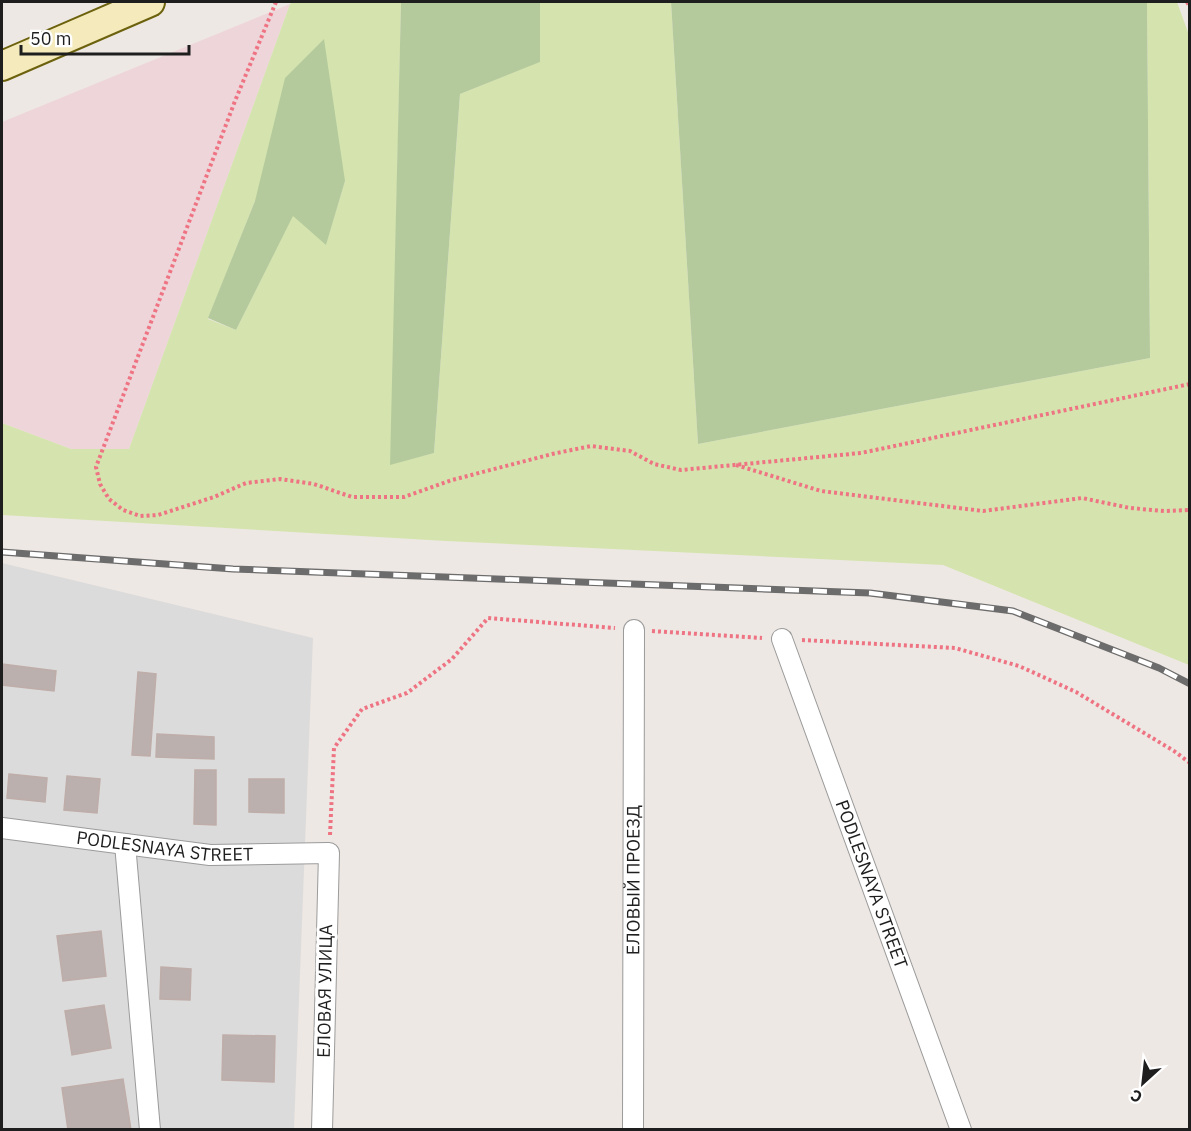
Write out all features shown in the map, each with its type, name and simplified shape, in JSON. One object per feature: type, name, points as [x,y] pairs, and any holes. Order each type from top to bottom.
[{"type":"main road","points":[[2,66],[150,2]]},
{"type":"street","name":"ЕЛОВЫЙ ПРОЕЗД","points":[[633,1130],[634,630]]},
{"type":"street","name":"PODLESNAYA STREET","points":[[782,639],[962,1130]]},
{"type":"street","name":"PODLESNAYA STREET","points":[[2,828],[210,855],[329,853]]},
{"type":"street","points":[[125,844],[150,1130]]},
{"type":"street","name":"ЕЛОВАЯ УЛИЦА","points":[[322,1130],[329,853]]},
{"type":"path","points":[[276,2],[235,101],[96,467],[100,484],[110,499],[123,510],[140,516],[158,515],[214,497],[246,483],[280,478],[314,484],[352,497],[404,497],[452,480],[591,446],[630,451],[654,464],[681,470],[861,453],[1190,384]]},
{"type":"path","points":[[1187,2],[1190,7]]},
{"type":"path","points":[[732,464],[821,491],[983,511],[1082,498],[1130,508],[1164,511],[1190,510]]},
{"type":"path","points":[[329,853],[334,748],[362,709],[407,693],[452,659],[488,618],[634,630],[955,648],[1019,666],[1076,692],[1190,763]]},
{"type":"shaded area","points":[[290,4],[129,449],[71,449],[2,423],[2,122]]},
{"type":"shaded area","points":[[2,563],[313,638],[294,1129],[2,1130]]},
{"type":"green space","points":[[293,2],[401,2],[391,464],[434,453],[460,94],[539,62],[540,2],[671,2],[698,444],[1150,358],[1147,2],[1177,2],[1189,35],[1189,665],[943,565],[446,541],[2,515],[2,423],[71,449],[129,449],[290,4]],"holes":[[[345,181],[326,244],[293,215],[236,330],[208,319],[255,201]]]},
{"type":"green space","points":[[401,2],[540,2],[540,62],[460,94],[434,453],[390,465]]},
{"type":"green space","points":[[671,2],[1147,2],[1150,358],[698,444]]},
{"type":"green space","points":[[324,39],[345,181],[326,245],[293,216],[236,330],[208,318],[255,201],[285,78]]},
{"type":"building","points":[[2,664],[56,671],[54,691],[2,685]]},
{"type":"building","points":[[138,672],[156,674],[150,756],[132,755]]},
{"type":"building","points":[[157,734],[214,737],[214,759],[156,757]]},
{"type":"building","points":[[195,770],[216,770],[216,825],[194,824]]},
{"type":"building","points":[[9,774],[47,778],[45,802],[7,798]]},
{"type":"building","points":[[67,776],[100,779],[97,813],[64,810]]},
{"type":"building","points":[[249,779],[284,779],[284,813],[249,812]]},
{"type":"building","points":[[101,931],[106,976],[63,981],[57,936]]},
{"type":"building","points":[[161,967],[191,969],[190,1000],[160,999]]},
{"type":"building","points":[[104,1005],[111,1048],[72,1055],[65,1011]]},
{"type":"building","points":[[223,1035],[275,1036],[274,1082],[222,1080]]},
{"type":"building","points":[[123,1079],[131,1130],[68,1130],[62,1088]]},
{"type":"railway","points":[[2,552],[233,569],[870,593],[1013,611],[1159,668],[1190,684]]}]
